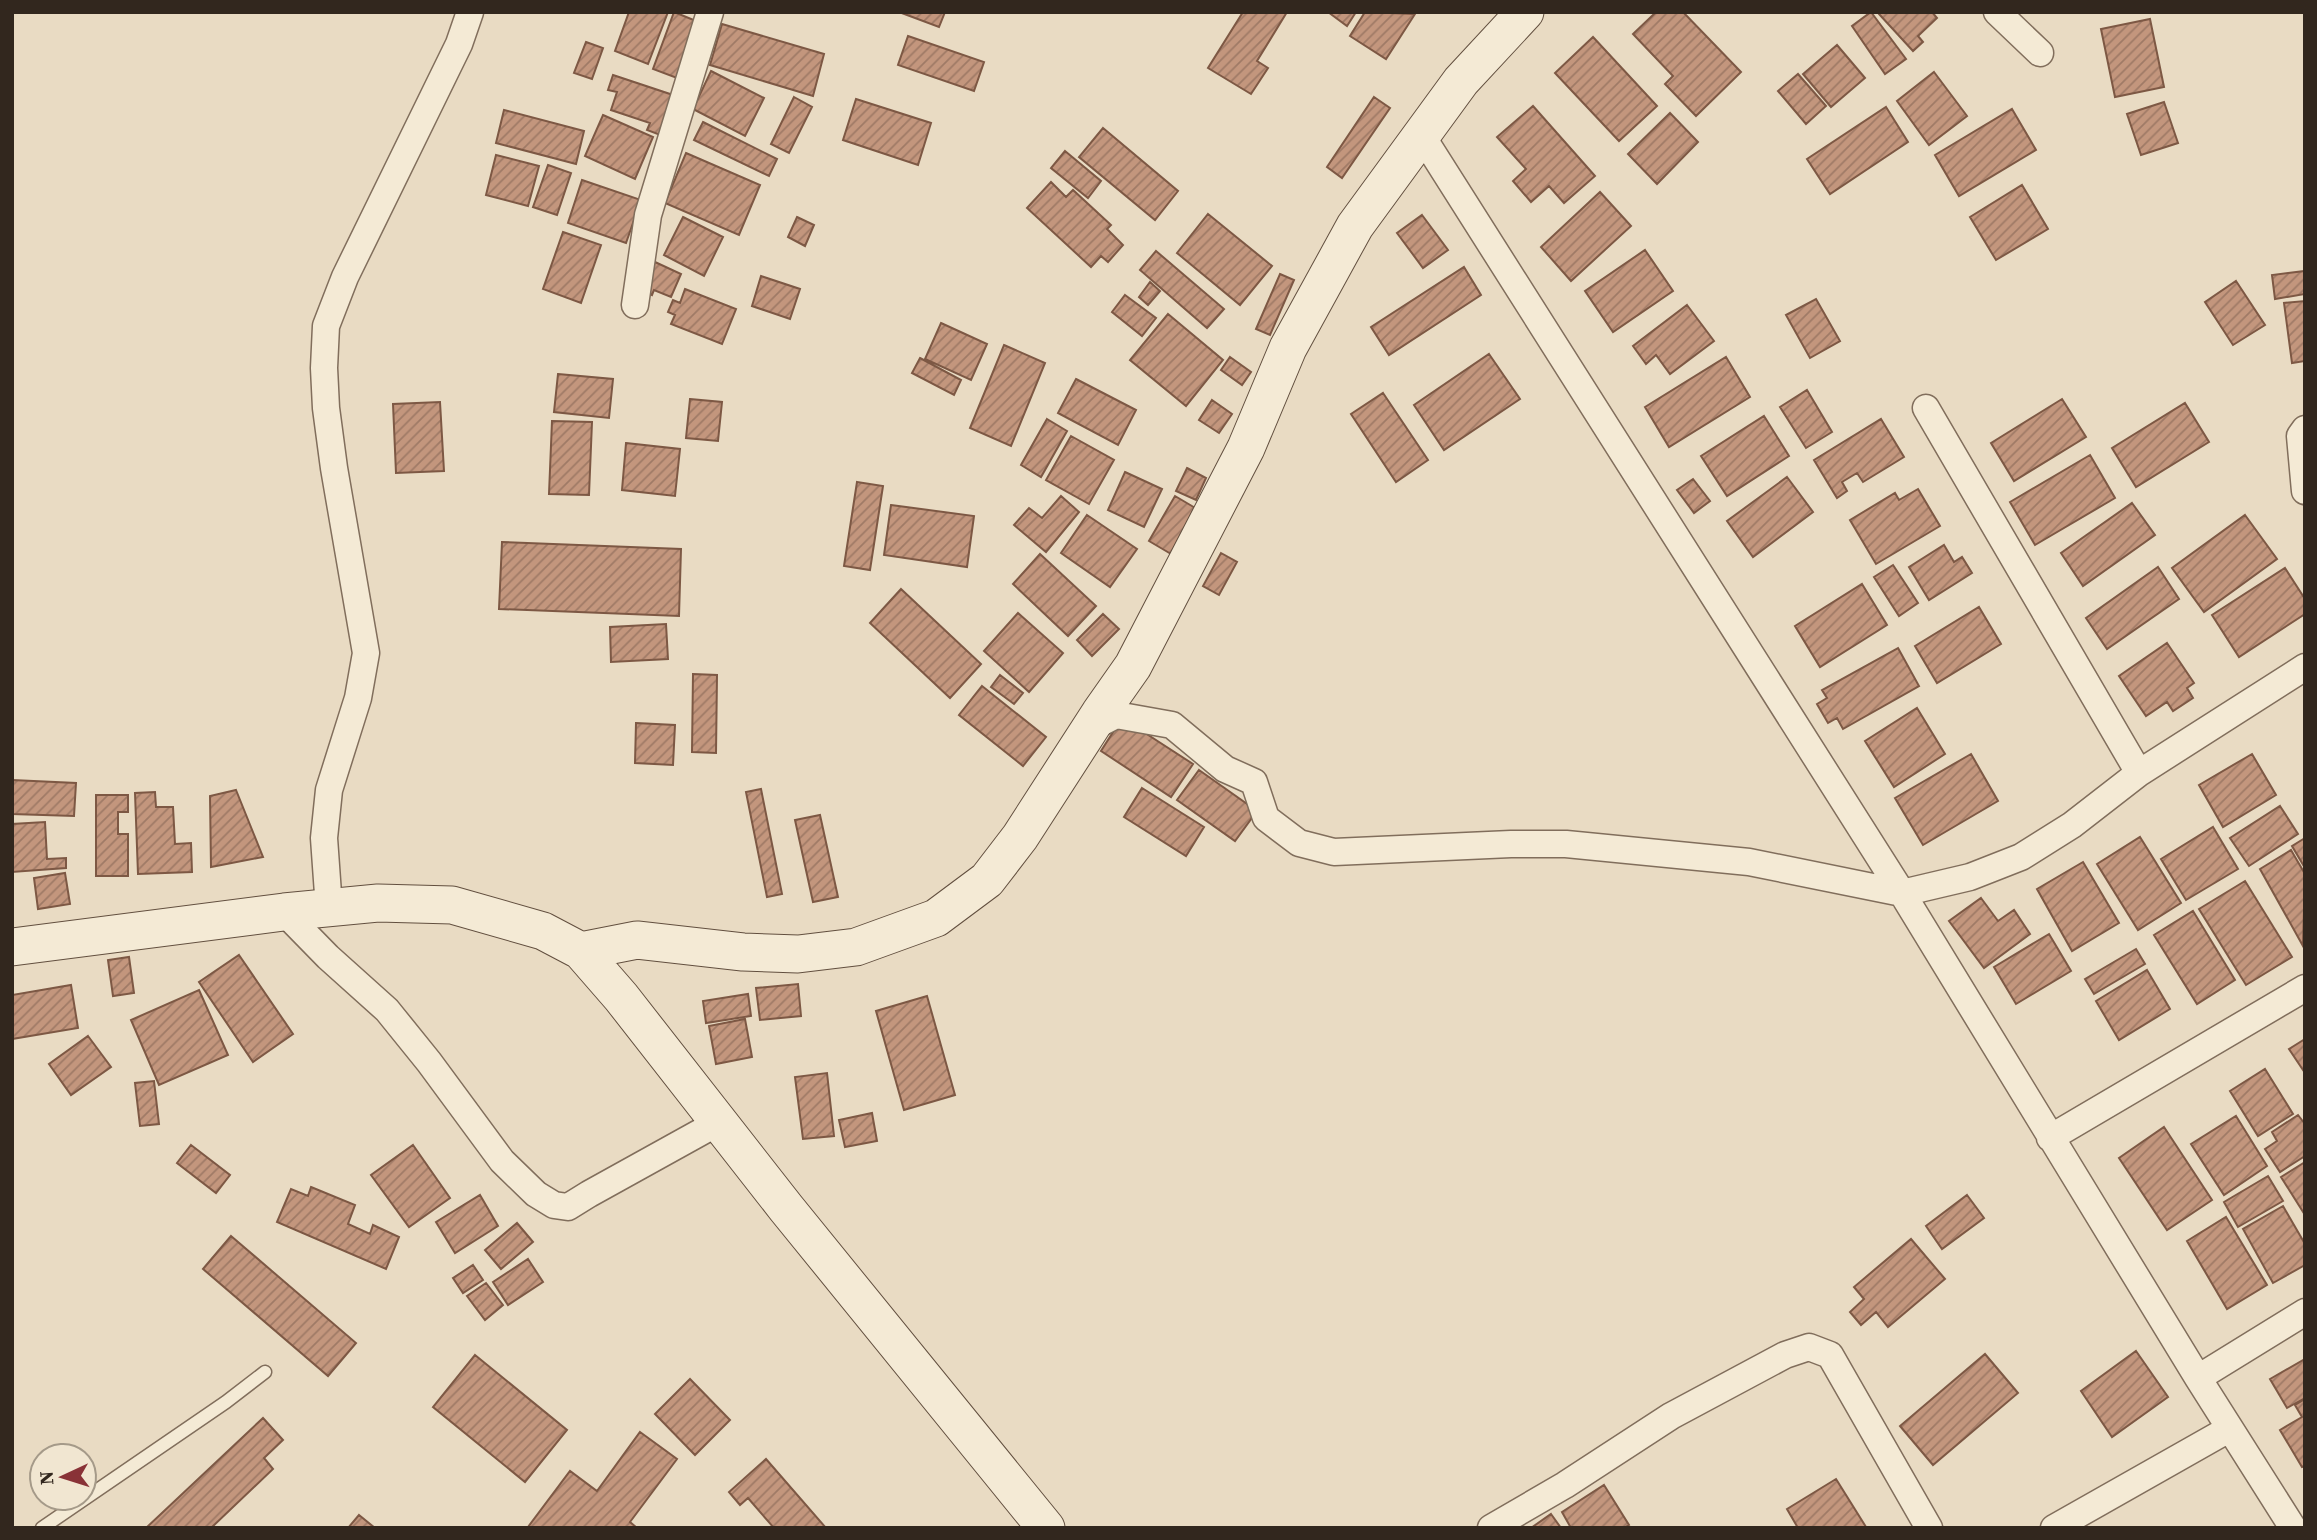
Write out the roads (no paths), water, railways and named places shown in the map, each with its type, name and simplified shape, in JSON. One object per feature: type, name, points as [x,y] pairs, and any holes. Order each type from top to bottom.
[{"type":"street","points":[[330,908],[324,838],[329,790],[358,698],[366,653],[326,408],[326,327],[345,277],[459,44],[470,12]]},
{"type":"street","points":[[635,305],[648,215],[710,12]]},
{"type":"street","points":[[581,951],[637,940],[743,952],[798,954],[856,947],[936,918],[987,880],[1020,837],[1133,666],[1246,448],[1289,348],[1355,226],[1461,80],[1525,12]]},
{"type":"street","points":[[1997,12],[2040,53]]},
{"type":"street","points":[[1422,136],[1902,893],[2229,1429],[2293,1528]]},
{"type":"street","points":[[1926,408],[2139,773]]},
{"type":"street","points":[[2305,429],[2300,436],[2305,491]]},
{"type":"street","points":[[1091,728],[1116,715],[1172,724],[1225,769],[1254,782],[1266,818],[1299,844],[1334,852],[1566,844],[1749,862],[1902,893],[1970,877],[2021,858],[2072,825],[2139,773],[2305,667]]},
{"type":"street","points":[[12,947],[284,912],[378,903],[452,905],[543,931],[581,951],[621,997],[786,1208],[1046,1528]]},
{"type":"street","points":[[284,912],[328,957],[387,1010],[502,1161],[536,1194],[554,1205],[568,1207],[719,1122]]},
{"type":"street","points":[[621,997],[637,940]]},
{"type":"street","points":[[2050,1138],[2305,988]]},
{"type":"street","points":[[2198,1378],[2305,1312]]},
{"type":"street","points":[[1492,1528],[1671,1416],[1785,1355],[1809,1348],[1830,1355],[1928,1528]]},
{"type":"street","points":[[2054,1528],[2229,1429]]},
{"type":"lane","points":[[42,1528],[226,1402],[265,1372]]}]
